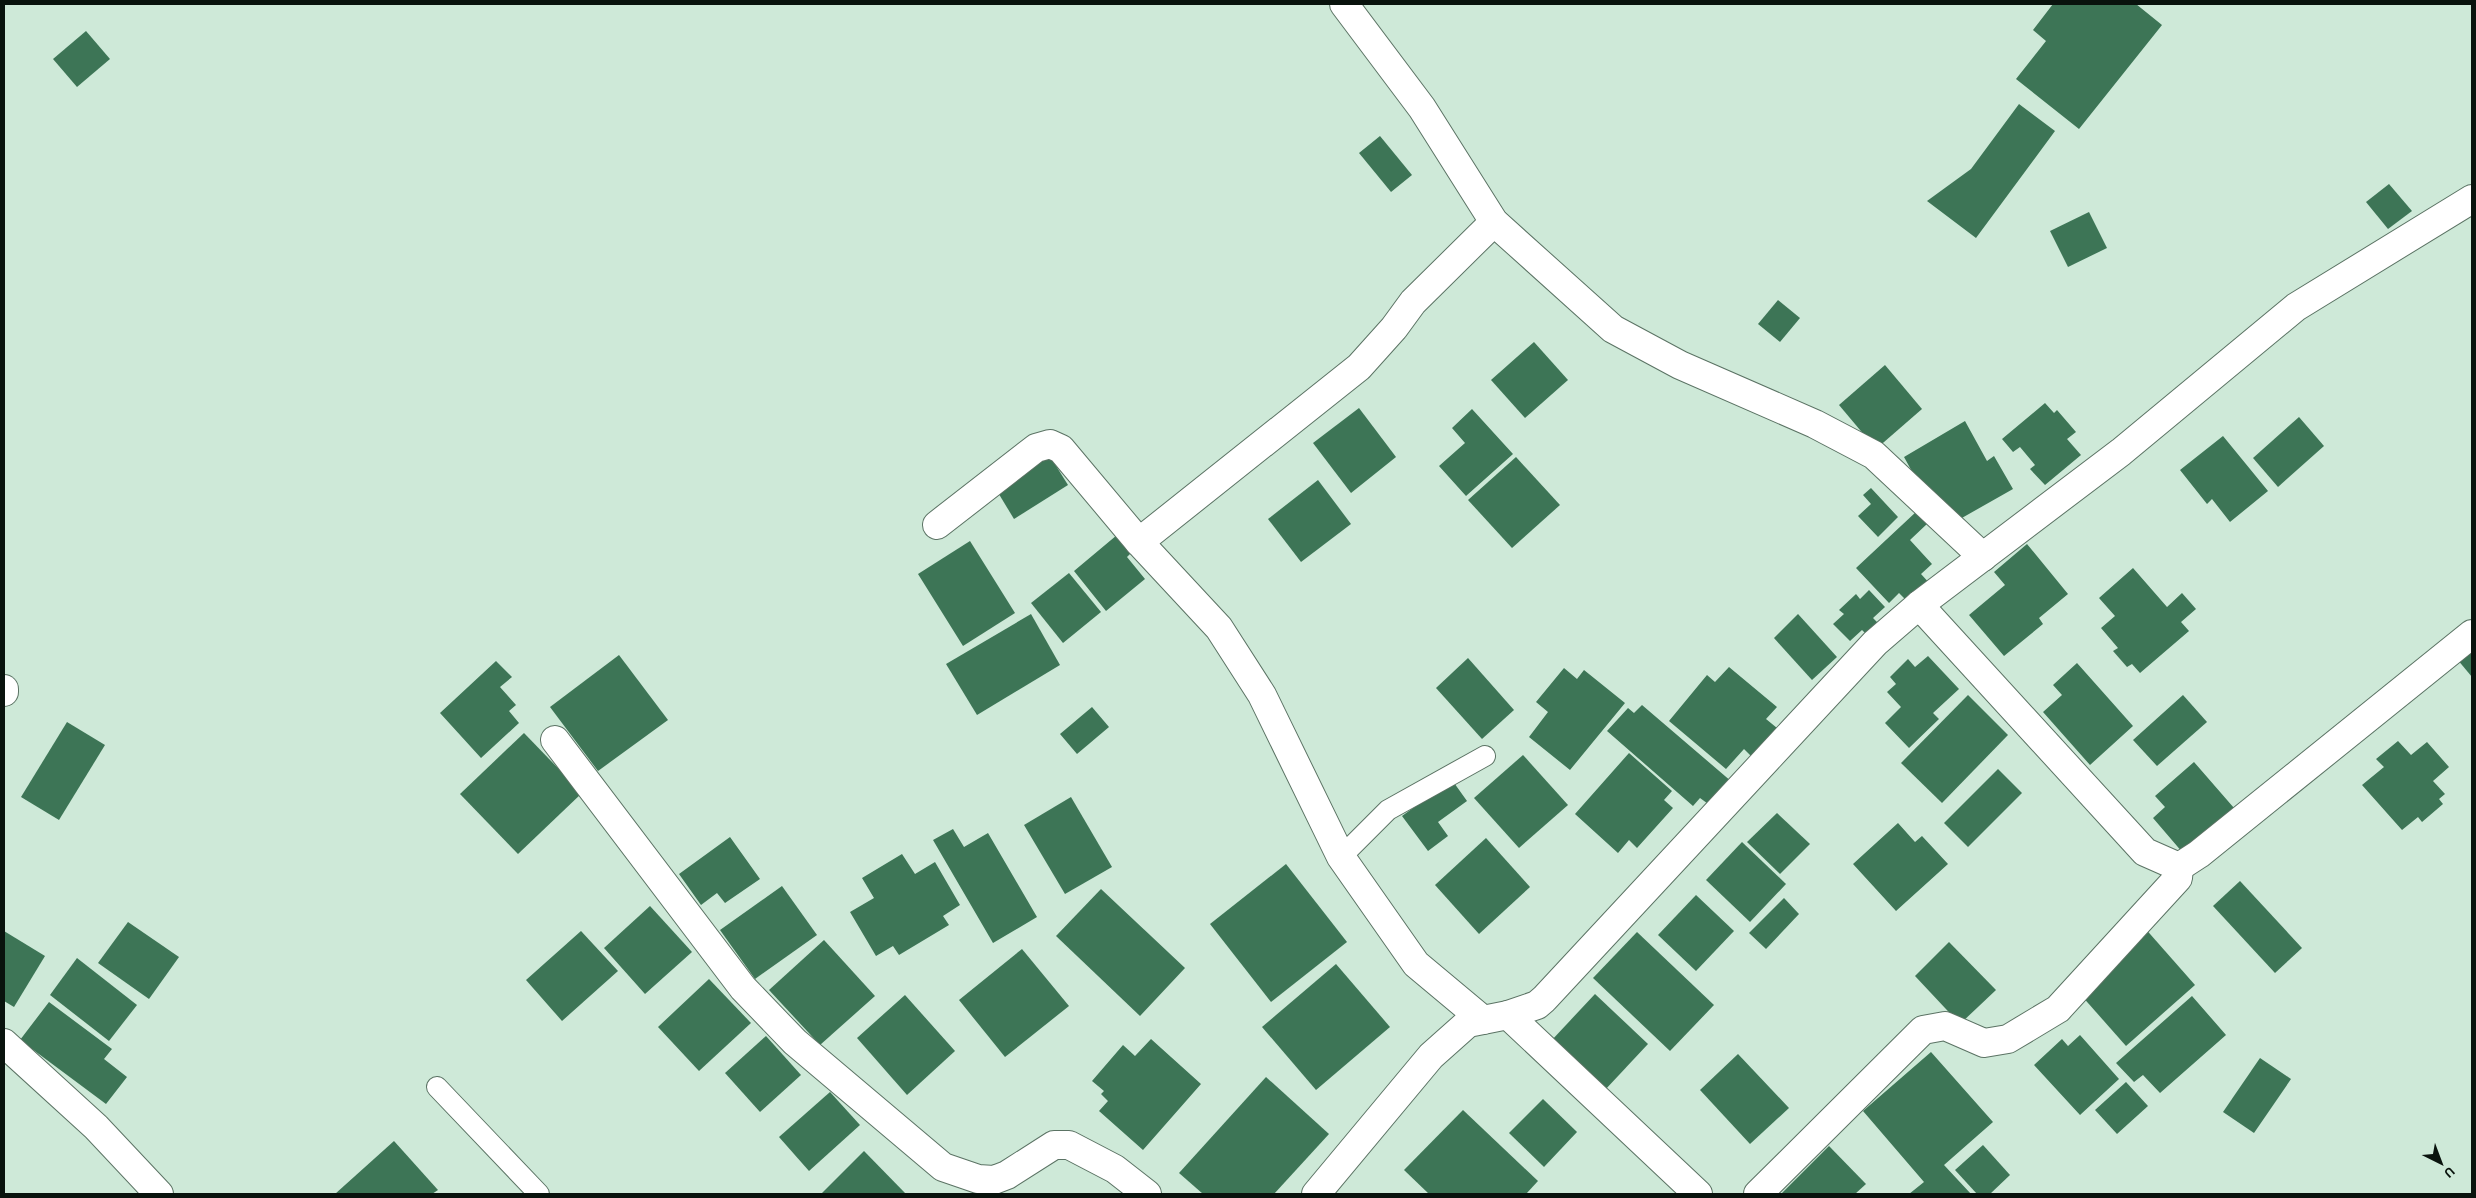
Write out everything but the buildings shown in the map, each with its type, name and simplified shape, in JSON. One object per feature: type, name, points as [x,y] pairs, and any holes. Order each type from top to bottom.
[{"type":"street","points":[[1344,4],[1422,108],[1494,222],[1613,329],[1680,365],[1815,424],[1874,455],[1983,557]]},
{"type":"street","points":[[1316,1194],[1431,1056],[1468,1023],[1496,1018],[1536,1005],[1544,999],[1875,643],[1919,605],[2121,452],[2296,307],[2472,198]]},
{"type":"street","points":[[1138,542],[1359,366],[1394,328],[1413,302],[1494,222]]},
{"type":"street","points":[[937,525],[1036,448],[1050,444],[1061,449],[1138,542],[1219,628],[1262,695],[1341,857],[1416,964],[1496,1018],[1698,1194]]},
{"type":"street","points":[[1919,605],[2145,852],[2179,867]]},
{"type":"street","points":[[2179,867],[2199,854],[2472,634]]},
{"type":"street","points":[[555,740],[743,988],[795,1042],[943,1166],[978,1180],[994,1180],[1007,1175],[1054,1146],[1069,1145],[1115,1169],[1147,1194]]},
{"type":"street","points":[[1758,1194],[1923,1030],[1945,1026],[1984,1043],[2008,1039],[2058,1009],[2178,878],[2179,867]]},
{"type":"street","points":[[4,1043],[96,1127],[158,1194]]},
{"type":"lane","points":[[1341,857],[1388,810],[1485,756]]},
{"type":"lane","points":[[438,1087],[539,1194]]}]
